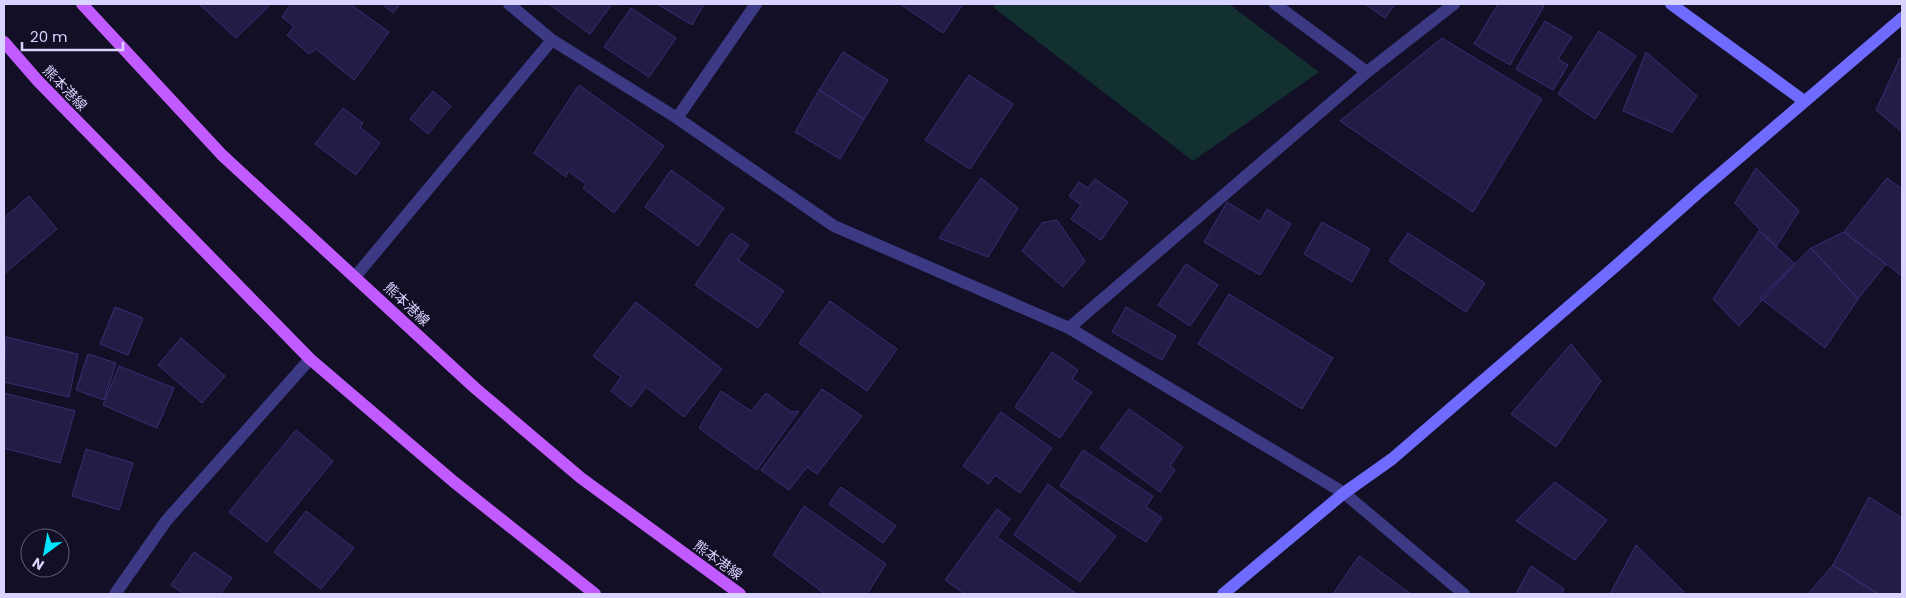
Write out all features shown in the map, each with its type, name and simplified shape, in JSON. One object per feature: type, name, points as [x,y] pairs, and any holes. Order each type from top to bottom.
[{"type":"main road","name":"熊本港線","points":[[82,4],[222,155],[475,388],[581,478],[740,594]]},
{"type":"main road","name":"熊本港線","points":[[4,42],[38,82],[310,359],[454,482],[595,594]]},
{"type":"street","points":[[509,4],[552,40],[677,118],[834,226],[1069,328],[1344,493],[1464,594]]},
{"type":"street","points":[[677,118],[756,4]]},
{"type":"street","points":[[1276,4],[1367,72]]},
{"type":"street","points":[[1069,328],[1367,72],[1454,4]]},
{"type":"street","points":[[1671,4],[1804,101]]},
{"type":"street","points":[[1223,594],[1344,493],[1392,459],[1902,18]]},
{"type":"street","points":[[355,277],[552,40]]},
{"type":"street","points":[[115,594],[166,521],[310,359]]},
{"type":"green space","points":[[995,4],[1229,4],[1319,72],[1193,161],[993,7]]},
{"type":"building","points":[[199,4],[271,4],[236,38]]},
{"type":"building","points":[[291,4],[350,4],[389,32],[354,80],[316,49],[309,54],[287,35],[294,27],[282,17]]},
{"type":"building","points":[[382,4],[400,4],[393,13]]},
{"type":"building","points":[[549,4],[612,4],[590,34]]},
{"type":"building","points":[[657,4],[704,4],[692,25]]},
{"type":"building","points":[[900,4],[963,4],[943,33]]},
{"type":"building","points":[[1365,4],[1395,4],[1385,18]]},
{"type":"building","points":[[1498,4],[1540,4],[1544,6],[1510,65],[1474,44]]},
{"type":"building","points":[[631,8],[676,38],[649,77],[604,47]]},
{"type":"building","points":[[1545,21],[1572,37],[1558,59],[1568,65],[1553,90],[1516,69]]},
{"type":"building","points":[[1599,31],[1636,56],[1595,119],[1558,94]]},
{"type":"building","points":[[1442,38],[1542,99],[1473,212],[1340,121]]},
{"type":"building","points":[[843,52],[888,80],[864,119],[819,90]]},
{"type":"building","points":[[1646,52],[1697,96],[1672,132],[1623,111]]},
{"type":"building","points":[[1900,58],[1902,60],[1902,132],[1876,110]]},
{"type":"building","points":[[969,75],[1013,104],[970,169],[925,140]]},
{"type":"building","points":[[579,85],[664,146],[614,213],[583,188],[586,184],[568,171],[566,177],[534,153]]},
{"type":"building","points":[[819,90],[864,119],[840,159],[795,132]]},
{"type":"building","points":[[433,91],[451,106],[428,134],[410,119]]},
{"type":"building","points":[[343,108],[363,123],[360,127],[380,143],[356,175],[315,144]]},
{"type":"building","points":[[1756,168],[1799,211],[1776,247],[1735,203]]},
{"type":"building","points":[[671,170],[724,208],[698,246],[645,207]]},
{"type":"building","points":[[981,178],[1018,208],[988,257],[939,238]]},
{"type":"building","points":[[1887,178],[1902,189],[1902,276],[1844,232]]},
{"type":"building","points":[[1095,179],[1128,202],[1101,240],[1071,219],[1081,205],[1069,196],[1079,182],[1088,188]]},
{"type":"building","points":[[29,196],[57,229],[4,274],[4,218]]},
{"type":"building","points":[[1227,202],[1260,222],[1267,209],[1291,224],[1260,275],[1204,242]]},
{"type":"building","points":[[1057,220],[1085,261],[1063,287],[1022,251],[1042,223]]},
{"type":"building","points":[[1322,222],[1370,249],[1352,282],[1304,254]]},
{"type":"building","points":[[1759,231],[1795,264],[1739,326],[1713,299]]},
{"type":"building","points":[[1844,232],[1886,264],[1858,299],[1811,248]]},
{"type":"building","points":[[731,233],[749,245],[738,260],[784,291],[758,328],[695,285]]},
{"type":"building","points":[[1408,233],[1485,283],[1466,312],[1389,261]]},
{"type":"building","points":[[1811,248],[1858,299],[1825,348],[1760,298]]},
{"type":"building","points":[[1186,264],[1218,285],[1190,326],[1158,305]]},
{"type":"building","points":[[1229,294],[1333,358],[1302,409],[1198,344]]},
{"type":"building","points":[[830,301],[897,349],[867,391],[799,343]]},
{"type":"building","points":[[636,302],[722,369],[684,417],[646,387],[631,407],[611,391],[621,377],[593,356]]},
{"type":"building","points":[[115,307],[143,318],[128,355],[100,344]]},
{"type":"building","points":[[1126,307],[1176,336],[1162,360],[1112,332]]},
{"type":"building","points":[[6,337],[78,354],[69,397],[4,382]]},
{"type":"building","points":[[181,338],[225,376],[202,403],[158,365]]},
{"type":"building","points":[[1571,344],[1601,381],[1556,447],[1511,414]]},
{"type":"building","points":[[1052,352],[1078,370],[1072,379],[1092,392],[1060,438],[1015,407]]},
{"type":"building","points":[[88,354],[116,363],[104,400],[76,390]]},
{"type":"building","points":[[119,366],[174,388],[157,428],[103,405]]},
{"type":"building","points":[[822,389],[862,416],[817,474],[807,467],[789,490],[761,470]]},
{"type":"building","points":[[721,391],[751,411],[766,393],[791,412],[799,411],[757,470],[699,428]]},
{"type":"building","points":[[4,393],[75,411],[60,463],[4,448]]},
{"type":"building","points":[[1129,409],[1183,447],[1170,466],[1175,470],[1160,492],[1100,448]]},
{"type":"building","points":[[1001,412],[1052,448],[1020,493],[995,475],[989,484],[963,466]]},
{"type":"building","points":[[296,430],[333,461],[267,542],[229,512]]},
{"type":"building","points":[[86,449],[133,463],[119,510],[72,496]]},
{"type":"building","points":[[1083,450],[1153,496],[1146,507],[1162,518],[1146,542],[1060,486]]},
{"type":"building","points":[[1555,482],[1607,520],[1575,560],[1516,521]]},
{"type":"building","points":[[1048,484],[1116,536],[1080,582],[1014,535]]},
{"type":"building","points":[[841,487],[896,526],[883,543],[829,504]]},
{"type":"building","points":[[1869,497],[1902,518],[1902,594],[1878,594],[1833,565]]},
{"type":"building","points":[[804,506],[886,564],[867,594],[825,594],[773,555]]},
{"type":"building","points":[[997,509],[1010,519],[997,537],[1077,594],[965,594],[945,580]]},
{"type":"building","points":[[306,511],[354,548],[321,589],[274,552]]},
{"type":"building","points":[[1636,545],[1684,592],[1682,594],[1610,594]]},
{"type":"building","points":[[194,552],[232,578],[220,594],[184,594],[171,585]]},
{"type":"building","points":[[1359,556],[1411,594],[1333,594]]},
{"type":"building","points":[[1833,565],[1878,594],[1808,594]]},
{"type":"building","points":[[1531,566],[1564,589],[1561,594],[1516,594]]}]
